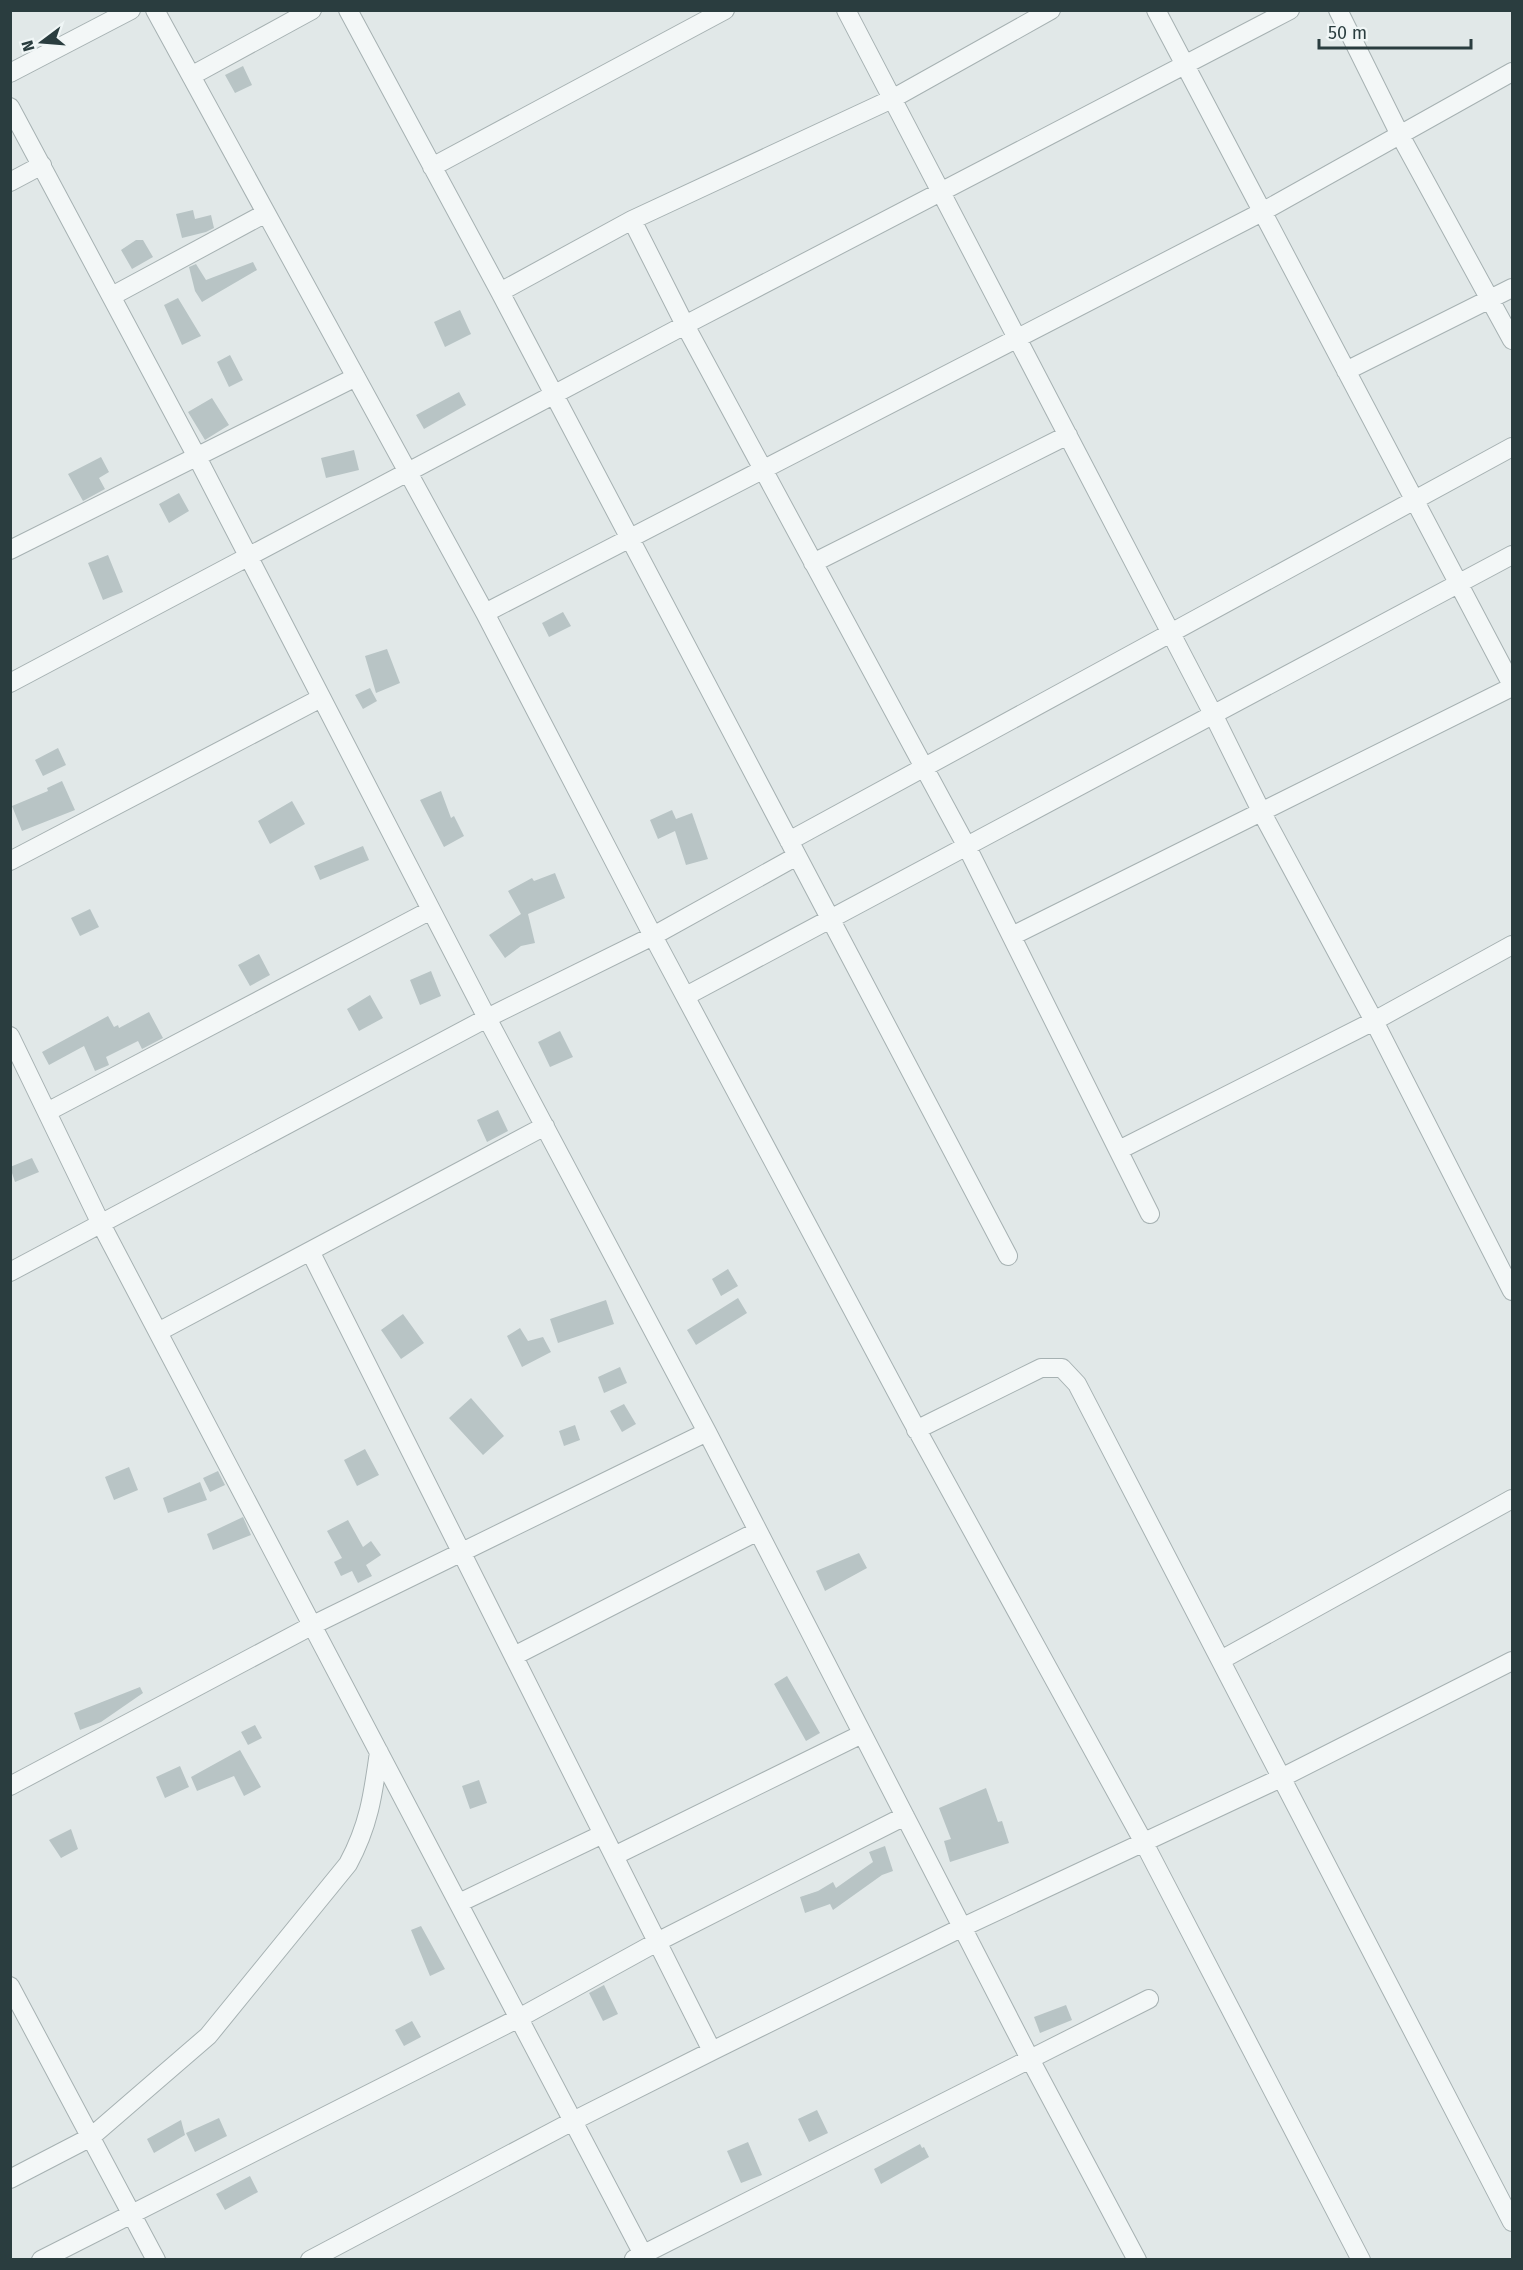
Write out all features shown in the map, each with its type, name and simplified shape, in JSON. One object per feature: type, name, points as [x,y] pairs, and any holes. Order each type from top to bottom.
[{"type":"street","points":[[10,73],[130,10]]},
{"type":"street","points":[[155,10],[485,613],[652,936],[916,1430],[1143,1841],[1361,2259]]},
{"type":"street","points":[[191,76],[312,10]]},
{"type":"street","points":[[348,10],[500,292],[1008,1256]]},
{"type":"street","points":[[432,166],[725,10]]},
{"type":"street","points":[[846,10],[1214,714],[1262,813],[1374,1021],[1512,1291]]},
{"type":"street","points":[[500,292],[632,220],[892,99],[1051,10]]},
{"type":"street","points":[[1012,936],[1512,686],[1156,10]]},
{"type":"street","points":[[10,683],[685,325],[1290,10]]},
{"type":"street","points":[[1338,10],[1400,135],[1512,340]]},
{"type":"street","points":[[485,613],[762,468],[1262,212],[1512,72]]},
{"type":"street","points":[[10,107],[249,555],[487,1018],[707,1432],[1030,2059],[1137,2259]]},
{"type":"street","points":[[10,182],[42,165]]},
{"type":"street","points":[[112,296],[266,213]]},
{"type":"street","points":[[632,220],[685,325],[966,845],[1150,1214]]},
{"type":"street","points":[[1346,371],[1512,288]]},
{"type":"street","points":[[10,550],[356,377]]},
{"type":"street","points":[[813,562],[1068,435]]},
{"type":"street","points":[[10,1272],[487,1018],[652,936],[924,766],[1512,447]]},
{"type":"street","points":[[686,996],[1512,555]]},
{"type":"street","points":[[10,861],[321,698]]},
{"type":"street","points":[[47,1112],[431,910]]},
{"type":"street","points":[[1119,1150],[1374,1021],[1512,945]]},
{"type":"street","points":[[10,1036],[101,1224],[573,2121],[641,2258],[1149,1999]]},
{"type":"street","points":[[158,1332],[545,1126]]},
{"type":"street","points":[[310,1251],[712,2051]]},
{"type":"street","points":[[916,1430],[1041,1368],[1062,1368],[1077,1384],[1510,2213]]},
{"type":"street","points":[[10,1786],[313,1625],[707,1432]]},
{"type":"street","points":[[1221,1660],[1512,1499]]},
{"type":"street","points":[[513,1656],[758,1531]]},
{"type":"street","points":[[310,2259],[712,2051],[1143,1841],[1282,1777],[1512,1661]]},
{"type":"street","points":[[614,1856],[862,1734]]},
{"type":"street","points":[[10,2179],[91,2137],[208,2036],[348,1864],[362,1838],[371,1806],[379,1752]]},
{"type":"street","points":[[41,2259],[519,2018],[657,1941],[905,1816]]},
{"type":"street","points":[[459,1903],[603,1834]]},
{"type":"street","points":[[10,1986],[156,2259]]},
{"type":"building","points":[[243,66],[252,85],[235,93],[225,75]]},
{"type":"building","points":[[193,210],[195,219],[211,215],[214,228],[182,238],[176,214]]},
{"type":"building","points":[[136,240],[143,240],[153,257],[132,269],[121,250]]},
{"type":"building","points":[[253,262],[257,270],[202,302],[195,291],[189,267],[196,264],[206,280]]},
{"type":"building","points":[[178,298],[201,336],[182,345],[164,305]]},
{"type":"building","points":[[460,310],[471,334],[445,347],[434,322]]},
{"type":"building","points":[[230,355],[243,380],[229,387],[217,362]]},
{"type":"building","points":[[459,392],[466,405],[424,429],[416,415]]},
{"type":"building","points":[[212,398],[229,425],[205,440],[188,412]]},
{"type":"building","points":[[354,450],[359,470],[326,478],[321,458]]},
{"type":"building","points":[[101,457],[109,472],[99,478],[105,489],[83,501],[68,474]]},
{"type":"building","points":[[179,493],[189,511],[169,523],[159,504]]},
{"type":"building","points":[[108,555],[123,592],[103,600],[88,563]]},
{"type":"building","points":[[563,612],[571,626],[549,637],[542,623]]},
{"type":"building","points":[[387,649],[400,683],[376,693],[365,656]]},
{"type":"building","points":[[370,688],[377,701],[363,709],[355,695]]},
{"type":"building","points":[[58,748],[66,765],[43,776],[35,760]]},
{"type":"building","points":[[62,781],[75,810],[22,831],[12,806],[48,791],[47,788]]},
{"type":"building","points":[[441,791],[451,818],[454,816],[464,836],[444,847],[420,800]]},
{"type":"building","points":[[292,801],[305,824],[270,844],[258,821]]},
{"type":"building","points":[[672,810],[676,819],[692,813],[708,859],[686,865],[675,831],[658,839],[650,820]]},
{"type":"building","points":[[363,846],[369,860],[320,880],[314,866]]},
{"type":"building","points":[[555,873],[565,898],[528,914],[535,943],[521,946],[505,958],[489,935],[521,914],[508,891],[532,878],[534,881]]},
{"type":"building","points":[[90,909],[99,927],[80,936],[71,918]]},
{"type":"building","points":[[259,954],[270,975],[250,986],[238,965]]},
{"type":"building","points":[[431,971],[441,996],[420,1005],[410,980]]},
{"type":"building","points":[[370,995],[383,1018],[359,1031],[347,1009]]},
{"type":"building","points":[[149,1012],[163,1038],[142,1049],[138,1041],[106,1057],[109,1065],[95,1071],[84,1046],[49,1065],[42,1052],[108,1016],[114,1027],[118,1025],[119,1028]]},
{"type":"building","points":[[560,1031],[573,1057],[550,1067],[538,1042]]},
{"type":"building","points":[[498,1110],[508,1131],[487,1142],[477,1120]]},
{"type":"building","points":[[32,1158],[39,1172],[15,1182],[10,1167]]},
{"type":"building","points":[[728,1269],[738,1286],[721,1296],[712,1279]]},
{"type":"building","points":[[738,1298],[747,1313],[696,1345],[687,1330]]},
{"type":"building","points":[[606,1300],[614,1324],[558,1343],[550,1319]]},
{"type":"building","points":[[403,1314],[424,1343],[401,1359],[381,1330]]},
{"type":"building","points":[[520,1328],[528,1341],[543,1337],[551,1352],[522,1367],[507,1336]]},
{"type":"building","points":[[620,1367],[627,1383],[604,1393],[598,1377]]},
{"type":"building","points":[[471,1398],[504,1436],[483,1455],[449,1418]]},
{"type":"building","points":[[624,1404],[636,1424],[622,1432],[610,1411]]},
{"type":"building","points":[[575,1425],[580,1440],[564,1446],[559,1431]]},
{"type":"building","points":[[365,1449],[379,1475],[357,1486],[344,1460]]},
{"type":"building","points":[[129,1467],[138,1490],[114,1500],[105,1477]]},
{"type":"building","points":[[218,1471],[225,1485],[210,1492],[203,1478]]},
{"type":"building","points":[[200,1482],[207,1500],[168,1513],[163,1498]]},
{"type":"building","points":[[243,1517],[251,1535],[213,1550],[207,1534]]},
{"type":"building","points":[[348,1520],[363,1547],[371,1541],[381,1555],[366,1565],[372,1576],[358,1583],[352,1571],[341,1576],[334,1562],[342,1558],[327,1531]]},
{"type":"building","points":[[859,1553],[867,1568],[825,1591],[816,1571]]},
{"type":"building","points":[[787,1676],[820,1733],[806,1741],[774,1684]]},
{"type":"building","points":[[140,1687],[143,1693],[101,1722],[80,1730],[74,1713]]},
{"type":"building","points":[[255,1725],[262,1738],[248,1745],[241,1732]]},
{"type":"building","points":[[240,1750],[261,1787],[244,1796],[234,1776],[197,1791],[191,1777]]},
{"type":"building","points":[[180,1766],[189,1787],[165,1798],[156,1777]]},
{"type":"building","points":[[479,1780],[487,1803],[470,1809],[462,1786]]},
{"type":"building","points":[[986,1788],[998,1822],[1002,1821],[1009,1843],[950,1862],[944,1841],[951,1839],[939,1808]]},
{"type":"building","points":[[71,1829],[78,1849],[61,1858],[49,1840]]},
{"type":"building","points":[[885,1846],[893,1871],[882,1875],[833,1910],[830,1904],[805,1913],[800,1897],[818,1891],[833,1882],[836,1888],[873,1862],[869,1852]]},
{"type":"building","points":[[421,1926],[445,1969],[430,1976],[411,1930]]},
{"type":"building","points":[[604,1985],[618,2014],[603,2021],[589,1993]]},
{"type":"building","points":[[1066,2005],[1072,2020],[1040,2033],[1034,2017]]},
{"type":"building","points":[[412,2021],[421,2037],[404,2046],[395,2030]]},
{"type":"building","points":[[817,2110],[828,2133],[809,2142],[798,2119]]},
{"type":"building","points":[[219,2118],[227,2136],[195,2152],[186,2133]]},
{"type":"building","points":[[181,2120],[185,2135],[154,2153],[147,2139]]},
{"type":"building","points":[[748,2142],[762,2175],[741,2183],[727,2151]]},
{"type":"building","points":[[920,2144],[929,2157],[881,2184],[874,2169]]},
{"type":"building","points":[[250,2176],[258,2192],[225,2210],[216,2194]]}]
